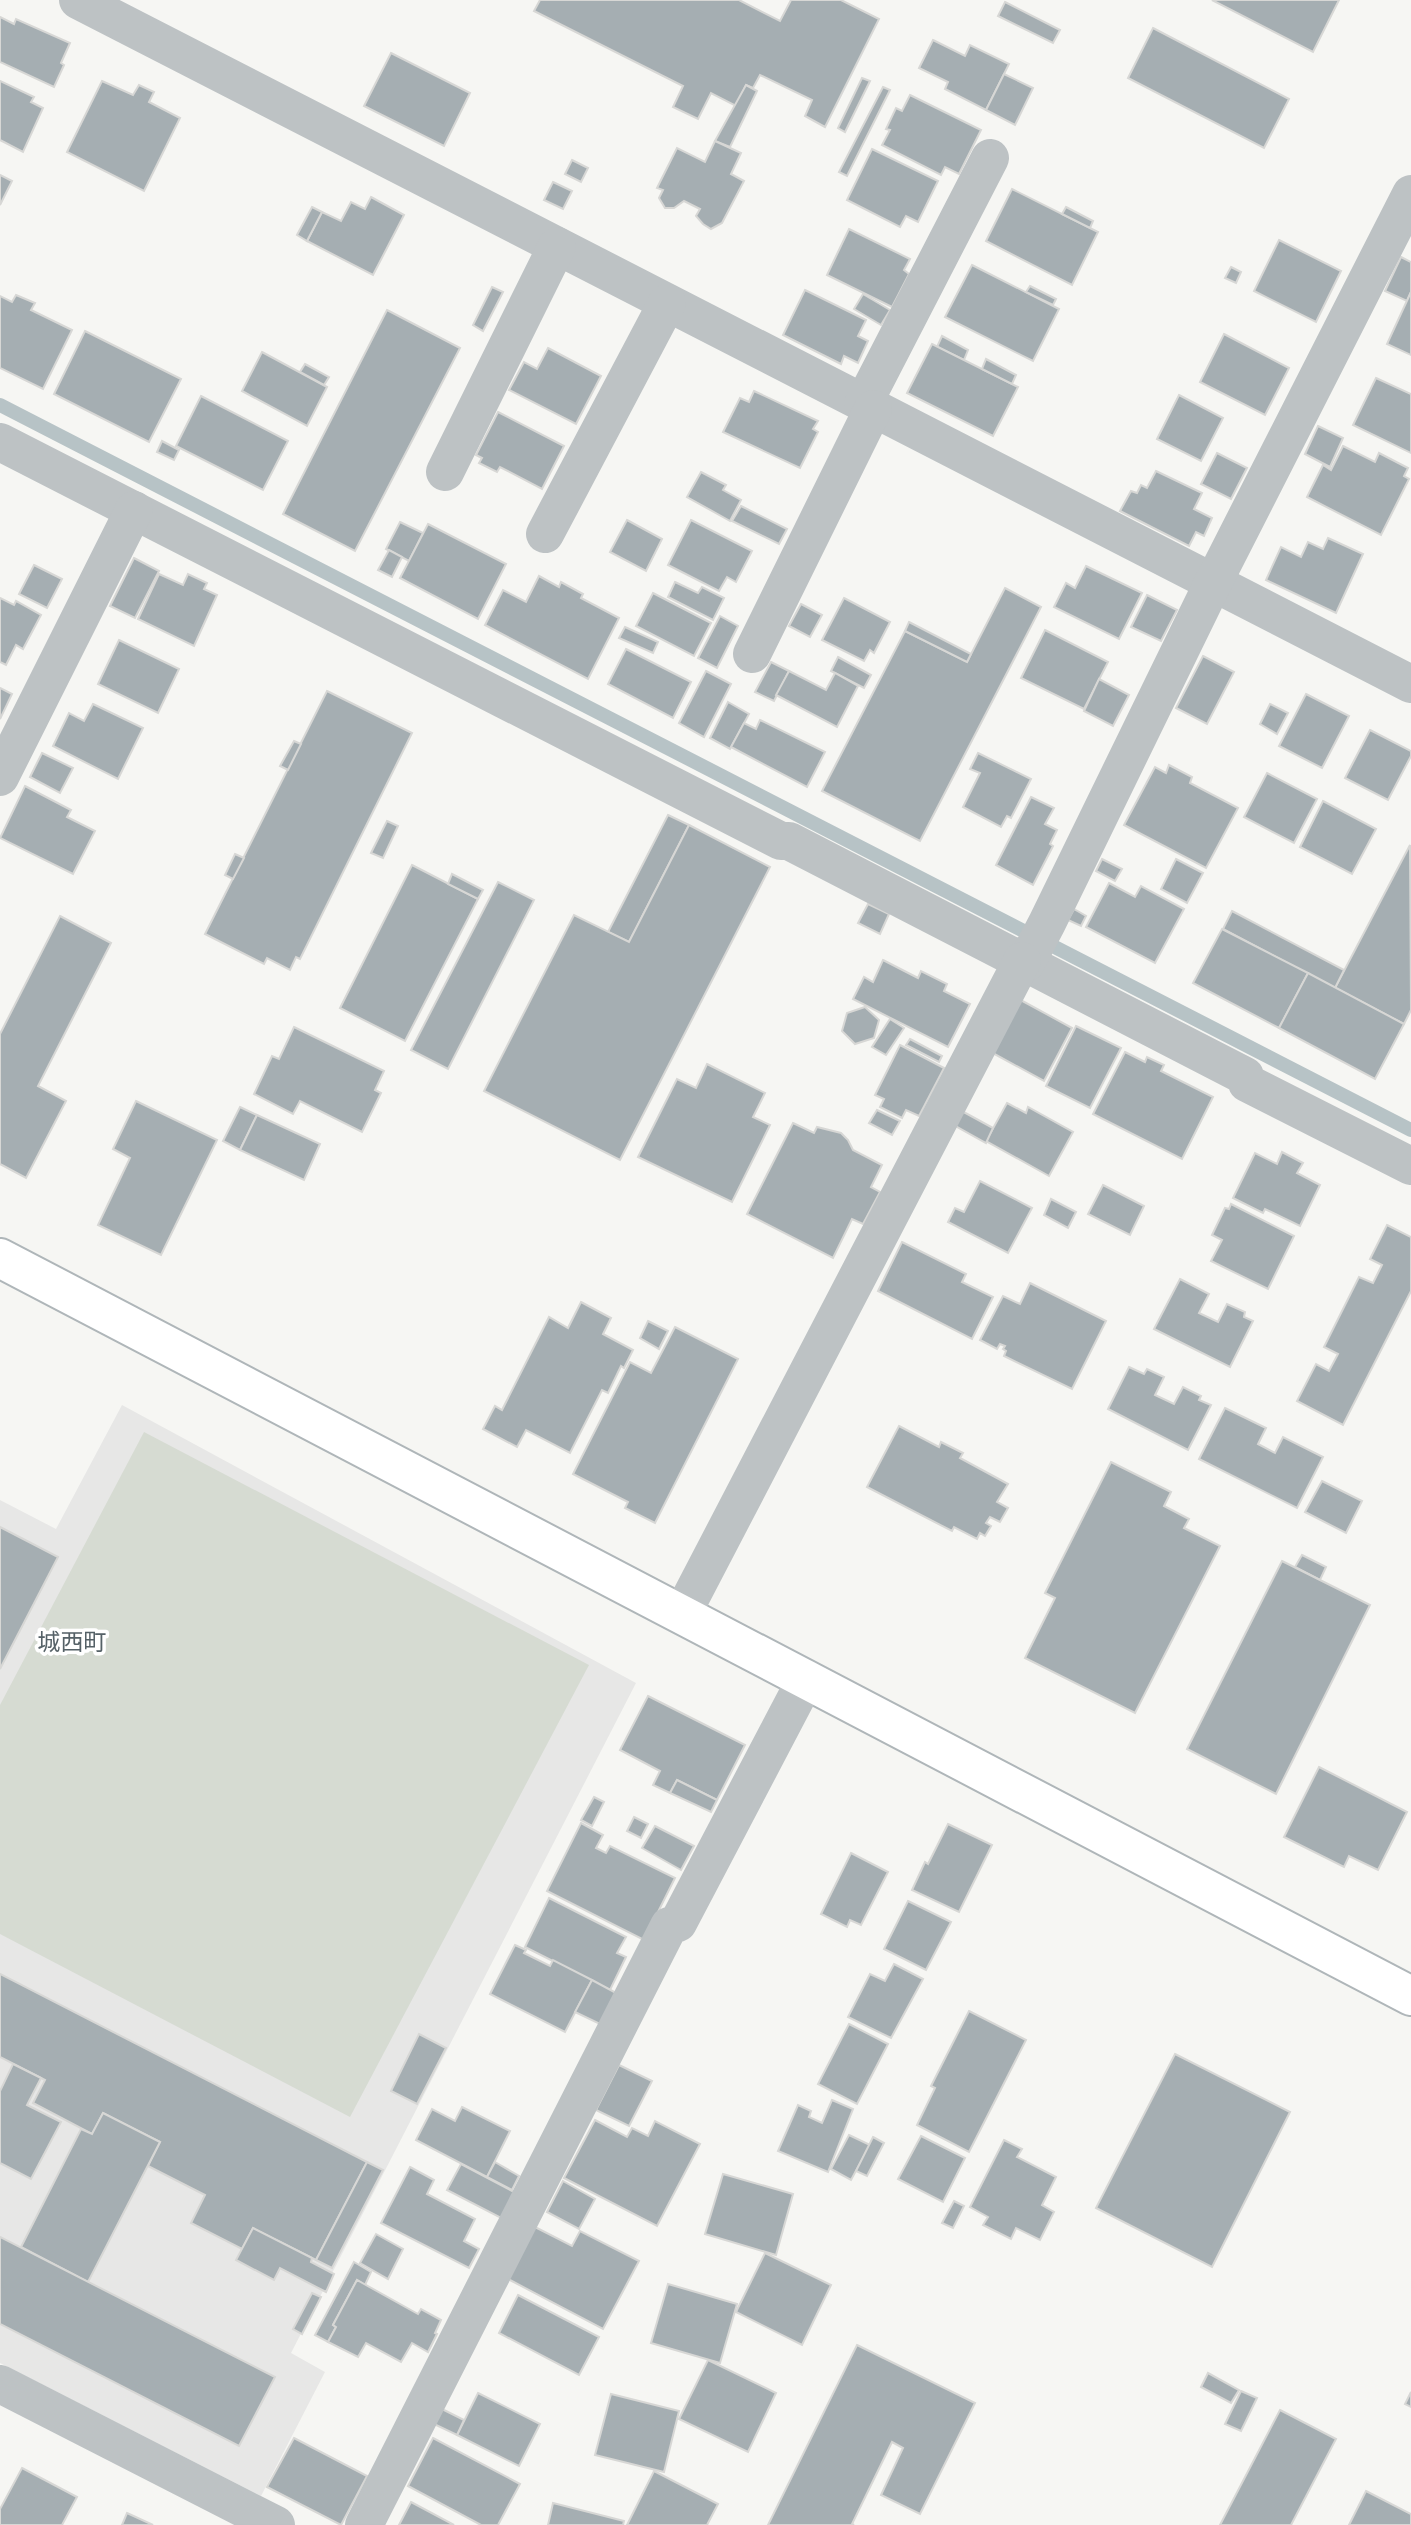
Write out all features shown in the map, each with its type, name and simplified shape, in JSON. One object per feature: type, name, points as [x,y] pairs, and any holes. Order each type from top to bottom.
[{"type":"street","points":[[78,0],[1411,684]]},
{"type":"street","points":[[752,654],[868,406],[990,158]]},
{"type":"street","points":[[682,1614],[1047,923],[1213,583],[1411,194]]},
{"type":"street","points":[[444,472],[557,246]]},
{"type":"street","points":[[545,534],[667,303]]},
{"type":"street","points":[[0,442],[769,835],[781,841],[789,841],[1025,961],[1245,1076],[1247,1083],[1411,1166]]},
{"type":"street","points":[[0,777],[134,510]]},
{"type":"street","points":[[0,1258],[1411,1996]]},
{"type":"street","points":[[364,2525],[669,1926],[678,1923],[806,1679]]},
{"type":"street","points":[[0,2384],[276,2525]]},
{"type":"shaded area","points":[[122,1405],[636,1683],[291,2353],[325,2372],[261,2496],[0,2363],[0,1500],[56,1529]]},
{"type":"shaded area","points":[[144,1432],[589,1665],[350,2117],[0,1934],[0,1705]]},
{"type":"building","points":[[540,0],[739,0],[780,21],[791,0],[841,0],[879,19],[825,127],[805,116],[812,100],[760,75],[753,88],[746,85],[736,106],[711,93],[698,119],[673,107],[683,86],[534,11]]},
{"type":"building","points":[[1212,0],[1339,0],[1313,52]]},
{"type":"building","points":[[1005,2],[1060,30],[1053,43],[998,16]]},
{"type":"building","points":[[0,17],[14,24],[16,19],[70,43],[54,87],[0,62]]},
{"type":"building","points":[[1153,28],[1289,99],[1264,148],[1128,78]]},
{"type":"building","points":[[933,40],[965,56],[970,45],[1009,64],[986,110],[945,89],[948,82],[919,68]]},
{"type":"building","points":[[391,53],[470,93],[444,146],[364,106]]},
{"type":"building","points":[[1004,74],[1033,88],[1015,125],[986,110]]},
{"type":"building","points":[[862,78],[870,81],[845,132],[838,128]]},
{"type":"building","points":[[0,81],[34,97],[31,102],[43,108],[23,152],[0,140]]},
{"type":"building","points":[[102,81],[133,95],[139,85],[154,92],[149,102],[180,118],[144,191],[67,152]]},
{"type":"building","points":[[746,85],[757,91],[730,147],[715,141]]},
{"type":"building","points":[[883,87],[890,90],[847,176],[839,172]]},
{"type":"building","points":[[910,95],[981,130],[959,174],[945,167],[941,175],[882,145],[890,130],[886,129],[896,108],[902,111]]},
{"type":"building","points":[[715,141],[741,153],[731,174],[744,181],[722,223],[711,229],[696,216],[700,209],[684,201],[674,208],[665,208],[659,198],[663,190],[657,188],[677,148],[705,162]]},
{"type":"building","points":[[872,149],[938,181],[918,222],[906,216],[900,227],[847,200]]},
{"type":"building","points":[[572,160],[588,168],[581,182],[565,174]]},
{"type":"building","points":[[0,175],[12,181],[0,205]]},
{"type":"building","points":[[553,182],[572,191],[563,209],[544,200]]},
{"type":"building","points":[[1012,189],[1098,232],[1072,285],[986,241]]},
{"type":"building","points":[[371,197],[404,215],[373,275],[307,241],[322,212],[341,221],[351,202],[365,209]]},
{"type":"building","points":[[312,207],[322,212],[307,241],[297,235]]},
{"type":"building","points":[[1066,207],[1093,221],[1090,228],[1062,214]]},
{"type":"building","points":[[849,229],[910,259],[904,270],[909,274],[892,307],[827,275]]},
{"type":"building","points":[[1279,240],[1341,271],[1316,322],[1254,291]]},
{"type":"building","points":[[1401,257],[1411,262],[1411,292],[1407,301],[1385,291]]},
{"type":"building","points":[[972,265],[1059,309],[1033,361],[945,317]]},
{"type":"building","points":[[1231,267],[1241,272],[1236,283],[1225,278]]},
{"type":"building","points":[[1030,286],[1056,299],[1053,305],[1026,292]]},
{"type":"building","points":[[492,287],[503,292],[483,331],[473,325]]},
{"type":"building","points":[[805,290],[866,320],[858,336],[868,341],[858,363],[844,356],[841,364],[783,335]]},
{"type":"building","points":[[1411,292],[1411,355],[1387,344]]},
{"type":"building","points":[[863,294],[890,310],[881,325],[854,309]]},
{"type":"building","points":[[16,295],[35,303],[31,310],[72,330],[43,389],[0,368],[0,296],[12,302]]},
{"type":"building","points":[[387,310],[460,348],[355,551],[283,514]]},
{"type":"building","points":[[85,331],[181,379],[149,442],[54,394]]},
{"type":"building","points":[[1224,334],[1289,368],[1265,415],[1200,382]]},
{"type":"building","points":[[942,336],[968,350],[964,360],[937,347]]},
{"type":"building","points":[[932,344],[1018,387],[993,436],[907,393]]},
{"type":"building","points":[[548,348],[601,376],[576,424],[509,390],[524,362],[537,369]]},
{"type":"building","points":[[262,352],[327,387],[307,426],[242,391]]},
{"type":"building","points":[[986,359],[1016,375],[1012,384],[982,369]]},
{"type":"building","points":[[305,364],[329,377],[324,385],[300,372]]},
{"type":"building","points":[[1376,378],[1411,394],[1411,453],[1353,425]]},
{"type":"building","points":[[754,391],[818,421],[813,429],[818,432],[800,468],[723,432],[740,398],[749,402]]},
{"type":"building","points":[[1179,395],[1223,418],[1201,461],[1157,439]]},
{"type":"building","points":[[201,396],[288,441],[263,490],[176,446]]},
{"type":"building","points":[[498,412],[564,446],[542,489],[500,467],[497,472],[479,463],[482,458],[476,455]]},
{"type":"building","points":[[1318,426],[1343,438],[1330,467],[1305,454]]},
{"type":"building","points":[[162,441],[179,450],[174,460],[157,452]]},
{"type":"building","points":[[1343,446],[1375,462],[1379,453],[1408,468],[1404,476],[1409,479],[1381,535],[1307,497],[1323,465],[1331,470]]},
{"type":"building","points":[[1217,453],[1247,468],[1231,499],[1201,484]]},
{"type":"building","points":[[1156,471],[1202,493],[1194,509],[1212,518],[1204,536],[1196,532],[1189,546],[1120,511],[1131,491],[1137,493],[1141,485],[1147,488]]},
{"type":"building","points":[[701,472],[726,485],[723,490],[741,500],[730,521],[687,497]]},
{"type":"building","points":[[741,506],[787,529],[779,544],[732,521]]},
{"type":"building","points":[[627,520],[662,539],[646,571],[610,552]]},
{"type":"building","points":[[691,520],[752,551],[736,582],[727,577],[719,591],[668,565]]},
{"type":"building","points":[[400,522],[423,533],[409,561],[386,549]]},
{"type":"building","points":[[428,524],[506,564],[478,619],[400,578]]},
{"type":"building","points":[[1328,538],[1363,554],[1336,613],[1266,580],[1281,547],[1301,557],[1308,542],[1323,549]]},
{"type":"building","points":[[389,550],[402,557],[392,577],[378,570]]},
{"type":"building","points":[[134,558],[159,571],[135,618],[110,606]]},
{"type":"building","points":[[34,565],[62,579],[47,608],[19,594]]},
{"type":"building","points":[[1086,566],[1142,593],[1119,639],[1054,607],[1066,583],[1075,588]]},
{"type":"building","points":[[159,574],[183,585],[188,574],[207,583],[204,589],[217,595],[194,646],[138,619]]},
{"type":"building","points":[[539,576],[559,587],[561,582],[583,594],[581,598],[619,618],[588,679],[485,625],[503,590],[526,602]]},
{"type":"building","points":[[675,582],[698,593],[702,587],[724,598],[713,620],[668,597]]},
{"type":"building","points":[[1005,588],[1041,607],[920,841],[822,791],[905,631],[967,662]]},
{"type":"building","points":[[653,593],[711,623],[694,656],[636,626]]},
{"type":"building","points":[[1147,595],[1177,610],[1161,641],[1131,627]]},
{"type":"building","points":[[0,598],[14,605],[16,601],[41,615],[23,649],[16,645],[6,665],[0,662]]},
{"type":"building","points":[[844,598],[890,622],[874,653],[870,650],[864,661],[822,640]]},
{"type":"building","points":[[801,604],[822,615],[810,637],[789,626]]},
{"type":"building","points":[[720,616],[738,626],[717,668],[698,658]]},
{"type":"building","points":[[909,622],[971,654],[967,662],[905,631]]},
{"type":"building","points":[[625,627],[658,642],[653,653],[619,638]]},
{"type":"building","points":[[1045,630],[1108,662],[1084,709],[1021,678]]},
{"type":"building","points":[[119,640],[179,669],[158,713],[98,684]]},
{"type":"building","points":[[626,649],[691,682],[673,718],[608,684]]},
{"type":"building","points":[[1203,656],[1234,672],[1207,724],[1176,708]]},
{"type":"building","points":[[838,657],[871,675],[864,688],[831,671]]},
{"type":"building","points":[[771,662],[789,671],[774,701],[755,692]]},
{"type":"building","points":[[706,671],[731,684],[704,737],[679,723]]},
{"type":"building","points":[[789,671],[826,690],[835,673],[858,686],[837,727],[776,695]]},
{"type":"building","points":[[1099,679],[1129,695],[1113,726],[1084,711]]},
{"type":"building","points":[[0,688],[12,694],[0,719]]},
{"type":"building","points":[[327,691],[412,733],[300,959],[296,957],[290,970],[267,958],[264,964],[205,934]]},
{"type":"building","points":[[1306,694],[1349,716],[1322,768],[1279,746]]},
{"type":"building","points":[[728,702],[749,714],[730,749],[710,738]]},
{"type":"building","points":[[93,704],[143,728],[118,779],[53,746],[69,713],[84,721]]},
{"type":"building","points":[[1270,704],[1288,713],[1277,734],[1260,724]]},
{"type":"building","points":[[760,720],[825,752],[807,787],[731,747],[744,723],[756,729]]},
{"type":"building","points":[[1370,730],[1411,751],[1411,756],[1388,800],[1345,778]]},
{"type":"building","points":[[294,741],[301,744],[288,770],[280,766]]},
{"type":"building","points":[[42,753],[73,768],[60,793],[30,777]]},
{"type":"building","points":[[978,753],[1031,779],[1011,818],[1007,816],[1001,827],[963,807],[980,773],[970,769]]},
{"type":"building","points":[[1169,765],[1192,777],[1190,783],[1238,808],[1206,868],[1124,825],[1155,767],[1166,773]]},
{"type":"building","points":[[1267,773],[1317,799],[1294,843],[1244,817]]},
{"type":"building","points":[[25,786],[71,810],[67,817],[95,831],[73,874],[0,838]]},
{"type":"building","points":[[1031,797],[1054,808],[1045,824],[1057,830],[1050,844],[1053,846],[1033,885],[996,865]]},
{"type":"building","points":[[1323,801],[1376,829],[1352,874],[1300,847]]},
{"type":"building","points":[[668,815],[689,825],[629,942],[608,932]]},
{"type":"building","points":[[387,821],[398,826],[383,858],[371,853]]},
{"type":"building","points":[[689,825],[770,867],[620,1160],[484,1091],[574,915],[629,942]]},
{"type":"building","points":[[1410,845],[1411,1010],[1404,1024],[1335,988]]},
{"type":"building","points":[[235,854],[244,858],[233,879],[225,875]]},
{"type":"building","points":[[1102,859],[1122,869],[1115,881],[1096,871]]},
{"type":"building","points":[[1176,859],[1203,873],[1187,903],[1161,889]]},
{"type":"building","points":[[412,865],[478,899],[405,1041],[340,1008]]},
{"type":"building","points":[[452,874],[483,890],[478,899],[448,884]]},
{"type":"building","points":[[498,882],[534,900],[448,1069],[411,1050]]},
{"type":"building","points":[[1109,883],[1135,897],[1141,886],[1184,909],[1155,963],[1086,927]]},
{"type":"building","points":[[868,904],[889,914],[880,934],[858,923]]},
{"type":"building","points":[[1074,909],[1086,916],[1081,926],[1068,920]]},
{"type":"building","points":[[1232,911],[1344,970],[1335,988],[1223,929]]},
{"type":"building","points":[[60,916],[111,943],[38,1086],[66,1101],[26,1178],[0,1164],[0,1034]]},
{"type":"building","points":[[1222,929],[1308,973],[1279,1028],[1193,983]]},
{"type":"building","points":[[883,960],[918,978],[921,971],[947,984],[944,991],[970,1004],[948,1047],[853,999],[864,977],[873,982]]},
{"type":"building","points":[[1308,973],[1404,1024],[1375,1079],[1279,1028]]},
{"type":"building","points":[[1017,998],[1072,1028],[1044,1081],[989,1051]]},
{"type":"building","points":[[865,1007],[879,1020],[874,1038],[855,1044],[842,1031],[847,1013]]},
{"type":"building","points":[[890,1019],[904,1028],[886,1055],[872,1047]]},
{"type":"building","points":[[1076,1026],[1121,1048],[1090,1108],[1046,1086]]},
{"type":"building","points":[[294,1027],[384,1071],[375,1090],[381,1093],[362,1132],[300,1101],[293,1114],[254,1094],[272,1056],[279,1059]]},
{"type":"building","points":[[910,1039],[942,1056],[939,1062],[906,1045]]},
{"type":"building","points":[[900,1045],[944,1068],[919,1116],[906,1110],[902,1118],[880,1107],[884,1099],[875,1095]]},
{"type":"building","points":[[1125,1052],[1145,1062],[1147,1057],[1164,1065],[1161,1071],[1213,1097],[1182,1159],[1093,1114]]},
{"type":"building","points":[[707,1064],[765,1093],[753,1117],[770,1125],[732,1202],[638,1157],[677,1079],[696,1088]]},
{"type":"building","points":[[136,1101],[217,1140],[161,1255],[98,1225],[130,1158],[113,1149]]},
{"type":"building","points":[[1007,1103],[1026,1113],[1028,1107],[1073,1132],[1049,1176],[986,1141]]},
{"type":"building","points":[[240,1107],[257,1115],[240,1150],[223,1141]]},
{"type":"building","points":[[877,1110],[900,1121],[892,1135],[869,1123]]},
{"type":"building","points":[[960,1110],[993,1128],[986,1143],[952,1124]]},
{"type":"building","points":[[257,1115],[320,1144],[304,1180],[240,1150]]},
{"type":"building","points":[[793,1123],[814,1133],[817,1127],[841,1133],[853,1150],[882,1165],[871,1187],[880,1192],[863,1224],[852,1219],[833,1258],[747,1214]]},
{"type":"building","points":[[1282,1152],[1303,1163],[1297,1173],[1320,1185],[1300,1226],[1265,1209],[1263,1213],[1233,1198],[1255,1153],[1277,1164]]},
{"type":"building","points":[[980,1181],[1032,1208],[1008,1253],[948,1222],[955,1208],[964,1212]]},
{"type":"building","points":[[1103,1185],[1144,1206],[1130,1235],[1088,1214]]},
{"type":"building","points":[[1051,1199],[1076,1212],[1068,1228],[1044,1215]]},
{"type":"building","points":[[1231,1204],[1294,1236],[1268,1289],[1211,1261],[1222,1240],[1212,1235],[1225,1208],[1229,1209]]},
{"type":"building","points":[[1387,1225],[1411,1237],[1411,1291],[1343,1425],[1297,1401],[1316,1364],[1329,1371],[1338,1354],[1324,1347],[1359,1277],[1373,1283],[1382,1265],[1370,1259]]},
{"type":"building","points":[[902,1242],[966,1274],[962,1282],[993,1297],[972,1339],[878,1291]]},
{"type":"building","points":[[1180,1279],[1209,1294],[1199,1313],[1218,1322],[1227,1304],[1245,1312],[1244,1317],[1253,1321],[1230,1367],[1154,1329]]},
{"type":"building","points":[[1030,1283],[1106,1321],[1072,1389],[1004,1356],[1005,1346],[1000,1344],[997,1349],[980,1340],[1003,1296],[1020,1304]]},
{"type":"building","points":[[581,1302],[611,1318],[603,1334],[633,1350],[624,1368],[621,1366],[608,1393],[602,1390],[570,1453],[526,1430],[517,1447],[483,1429],[495,1406],[502,1410],[549,1317],[568,1328]]},
{"type":"building","points":[[648,1321],[668,1331],[659,1349],[640,1338]]},
{"type":"building","points":[[675,1327],[738,1359],[655,1523],[625,1508],[628,1502],[573,1474],[630,1362],[651,1373]]},
{"type":"building","points":[[1129,1367],[1144,1374],[1147,1369],[1164,1377],[1155,1395],[1174,1404],[1183,1387],[1201,1396],[1199,1400],[1211,1405],[1188,1450],[1108,1409]]},
{"type":"building","points":[[1225,1408],[1266,1428],[1258,1444],[1275,1453],[1283,1437],[1323,1457],[1297,1508],[1199,1459]]},
{"type":"building","points":[[899,1426],[939,1447],[941,1442],[963,1453],[960,1458],[1008,1484],[997,1502],[1008,1508],[1000,1522],[990,1517],[986,1523],[991,1526],[985,1536],[980,1533],[977,1539],[954,1527],[952,1531],[867,1487]]},
{"type":"building","points":[[1111,1462],[1171,1492],[1164,1506],[1189,1519],[1184,1528],[1220,1546],[1135,1713],[1025,1658],[1055,1598],[1045,1593]]},
{"type":"building","points":[[1322,1481],[1362,1501],[1346,1533],[1305,1512]]},
{"type":"building","points":[[0,1527],[58,1557],[0,1669]]},
{"type":"building","points":[[1302,1555],[1326,1567],[1320,1580],[1295,1567]]},
{"type":"building","points":[[1282,1561],[1370,1605],[1276,1794],[1187,1749]]},
{"type":"building","points":[[648,1696],[745,1745],[717,1800],[677,1780],[670,1793],[653,1785],[660,1771],[620,1750]]},
{"type":"building","points":[[1319,1767],[1407,1812],[1378,1870],[1349,1856],[1344,1867],[1284,1837]]},
{"type":"building","points":[[677,1780],[717,1800],[711,1812],[670,1793]]},
{"type":"building","points":[[594,1797],[604,1802],[592,1826],[581,1820]]},
{"type":"building","points":[[634,1817],[648,1824],[641,1838],[627,1831]]},
{"type":"building","points":[[581,1823],[603,1835],[596,1848],[606,1853],[610,1846],[675,1878],[644,1940],[547,1891]]},
{"type":"building","points":[[948,1824],[992,1845],[959,1912],[912,1890]]},
{"type":"building","points":[[655,1826],[694,1846],[681,1870],[642,1848]]},
{"type":"building","points":[[851,1853],[888,1872],[861,1925],[850,1920],[847,1927],[821,1914]]},
{"type":"building","points":[[549,1898],[626,1937],[617,1953],[626,1957],[610,1990],[525,1947]]},
{"type":"building","points":[[908,1901],[951,1922],[926,1970],[884,1949]]},
{"type":"building","points":[[515,1945],[526,1950],[524,1953],[550,1966],[553,1960],[592,1980],[565,2032],[490,1994]]},
{"type":"building","points":[[894,1964],[923,1979],[891,2038],[848,2017],[870,1974],[885,1981]]},
{"type":"building","points":[[0,1974],[367,2162],[316,2260],[253,2228],[242,2249],[191,2223],[205,2195],[148,2166],[160,2142],[103,2113],[92,2134],[33,2103],[45,2080],[0,2057]]},
{"type":"building","points":[[592,1980],[618,1994],[602,2025],[575,2012]]},
{"type":"building","points":[[969,2011],[1026,2040],[969,2152],[917,2125],[935,2088],[931,2086]]},
{"type":"building","points":[[849,2024],[888,2044],[857,2104],[818,2084]]},
{"type":"building","points":[[419,2034],[446,2048],[417,2104],[391,2091]]},
{"type":"building","points":[[1175,2054],[1290,2112],[1212,2267],[1096,2208]]},
{"type":"building","points":[[13,2064],[41,2078],[27,2105],[61,2122],[31,2179],[0,2163],[0,2091]]},
{"type":"building","points":[[619,2065],[652,2081],[629,2126],[596,2110]]},
{"type":"building","points":[[832,2100],[853,2109],[828,2172],[778,2151],[798,2105],[811,2111],[809,2117],[822,2123]]},
{"type":"building","points":[[462,2107],[510,2131],[487,2177],[416,2140],[432,2109],[455,2121]]},
{"type":"building","points":[[103,2113],[160,2142],[88,2282],[21,2247],[81,2129],[92,2134]]},
{"type":"building","points":[[595,2120],[627,2137],[632,2128],[648,2136],[655,2121],[700,2144],[657,2226],[564,2178]]},
{"type":"building","points":[[849,2135],[870,2145],[851,2180],[831,2169]]},
{"type":"building","points":[[921,2136],[965,2158],[943,2202],[898,2179]]},
{"type":"building","points":[[873,2137],[884,2143],[867,2176],[856,2171]]},
{"type":"building","points":[[1004,2140],[1022,2149],[1017,2157],[1056,2177],[1042,2205],[1054,2212],[1040,2240],[1016,2228],[1011,2239],[983,2225],[988,2217],[970,2207]]},
{"type":"building","points":[[367,2162],[383,2170],[332,2268],[316,2260]]},
{"type":"building","points":[[495,2162],[519,2176],[512,2190],[487,2177]]},
{"type":"building","points":[[461,2164],[516,2193],[503,2219],[447,2190]]},
{"type":"building","points":[[410,2167],[434,2180],[427,2194],[475,2219],[464,2241],[479,2249],[469,2268],[381,2223]]},
{"type":"building","points":[[723,2174],[793,2194],[776,2255],[705,2234]]},
{"type":"building","points":[[563,2181],[595,2199],[579,2229],[547,2212]]},
{"type":"building","points":[[954,2201],[964,2206],[953,2228],[942,2223]]},
{"type":"building","points":[[535,2227],[572,2246],[580,2231],[639,2261],[603,2329],[508,2279]]},
{"type":"building","points":[[253,2228],[312,2258],[311,2262],[334,2274],[326,2292],[280,2268],[274,2280],[236,2260]]},
{"type":"building","points":[[376,2234],[403,2249],[388,2279],[360,2263]]},
{"type":"building","points":[[0,2237],[275,2377],[239,2446],[0,2324]]},
{"type":"building","points":[[765,2253],[831,2285],[802,2345],[736,2312]]},
{"type":"building","points":[[354,2262],[371,2272],[365,2285],[357,2280],[333,2325],[336,2327],[328,2342],[315,2335]]},
{"type":"building","points":[[357,2280],[418,2314],[421,2309],[441,2320],[428,2352],[412,2343],[401,2362],[366,2343],[358,2357],[328,2342],[336,2327],[333,2325]]},
{"type":"building","points":[[668,2284],[737,2304],[720,2363],[651,2343]]},
{"type":"building","points":[[312,2293],[321,2297],[302,2334],[293,2329]]},
{"type":"building","points":[[518,2295],[599,2337],[579,2375],[499,2333]]},
{"type":"building","points":[[857,2345],[975,2403],[920,2514],[881,2495],[903,2448],[892,2442],[852,2524],[854,2525],[768,2525]]},
{"type":"building","points":[[708,2360],[776,2393],[748,2452],[679,2419]]},
{"type":"building","points":[[1208,2373],[1239,2390],[1231,2403],[1201,2387]]},
{"type":"building","points":[[1241,2391],[1257,2398],[1241,2431],[1225,2424]]},
{"type":"building","points":[[1411,2392],[1411,2407],[1405,2404]]},
{"type":"building","points":[[478,2393],[540,2424],[519,2466],[457,2435]]},
{"type":"building","points":[[611,2394],[679,2411],[664,2472],[595,2455]]},
{"type":"building","points":[[442,2409],[464,2420],[457,2435],[434,2424]]},
{"type":"building","points":[[1280,2410],[1336,2439],[1291,2525],[1220,2525]]},
{"type":"building","points":[[294,2438],[367,2476],[341,2525],[267,2487]]},
{"type":"building","points":[[433,2438],[520,2484],[498,2525],[481,2525],[408,2486]]},
{"type":"building","points":[[22,2468],[77,2497],[62,2525],[0,2525],[0,2509]]},
{"type":"building","points":[[654,2471],[718,2504],[707,2525],[627,2525]]},
{"type":"building","points":[[1366,2491],[1411,2514],[1411,2525],[1349,2525]]},
{"type":"building","points":[[411,2502],[454,2525],[399,2525]]},
{"type":"building","points":[[553,2503],[624,2521],[623,2525],[548,2525]]},
{"type":"building","points":[[127,2513],[153,2525],[122,2525]]},
{"type":"waterway","points":[[0,405],[1411,1130]]},
{"type":"district","name":"城西町","points":[[72,1641]]}]
